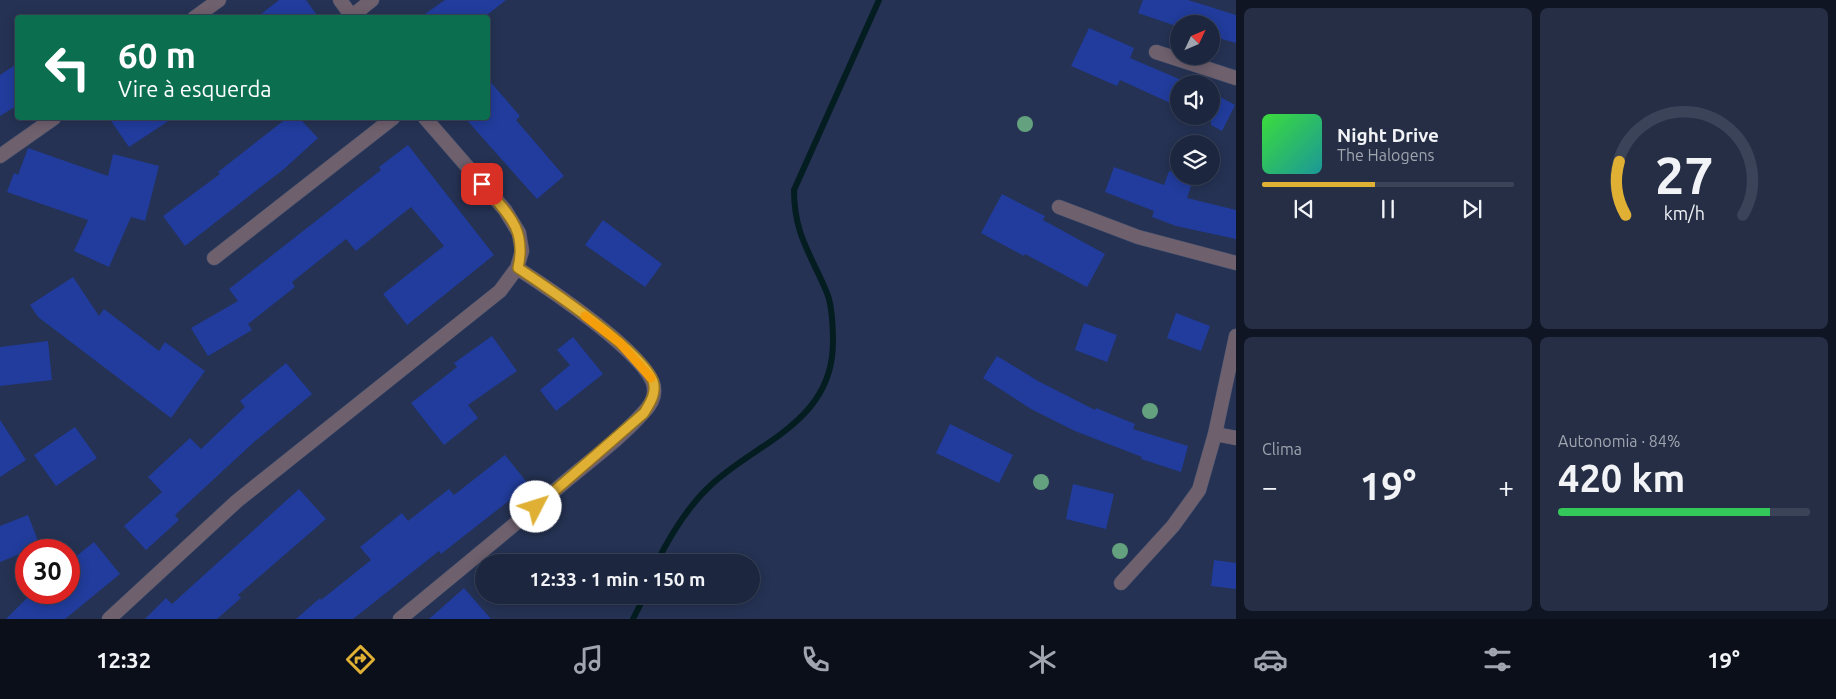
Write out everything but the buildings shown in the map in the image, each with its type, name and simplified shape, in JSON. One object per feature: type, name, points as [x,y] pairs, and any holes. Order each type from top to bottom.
[{"type":"street","points":[[198,15],[219,0]]},
{"type":"street","points":[[340,0],[351,15]]},
{"type":"street","points":[[354,15],[372,0]]},
{"type":"street","points":[[1156,52],[1236,78]]},
{"type":"street","points":[[0,156],[51,120]]},
{"type":"street","points":[[214,258],[390,120]]},
{"type":"street","points":[[109,619],[237,501],[500,291],[518,268],[522,251],[519,232],[505,210],[427,120]]},
{"type":"street","points":[[1059,207],[1138,236],[1236,263]]},
{"type":"street","points":[[400,619],[604,448],[644,413],[651,403],[655,390],[652,380],[620,343],[559,296],[518,268]]},
{"type":"street","points":[[1121,583],[1191,504],[1199,490],[1215,434],[1236,336]]},
{"type":"street","points":[[1215,434],[1236,438]]},
{"type":"waterway","points":[[661,554],[680,521],[702,493],[728,471],[785,431],[801,417],[815,400],[826,380],[833,351],[831,307],[827,293],[800,232],[794,190],[879,0]]},
{"type":"waterway","points":[[633,619],[640,604]]},
{"type":"slow traffic","points":[[585,316],[620,343],[651,378]]},
{"type":"route","points":[[482,184],[505,210],[519,232],[522,251],[518,268],[559,296],[620,343],[652,380],[655,390],[651,403],[644,413],[536,507]]}]
